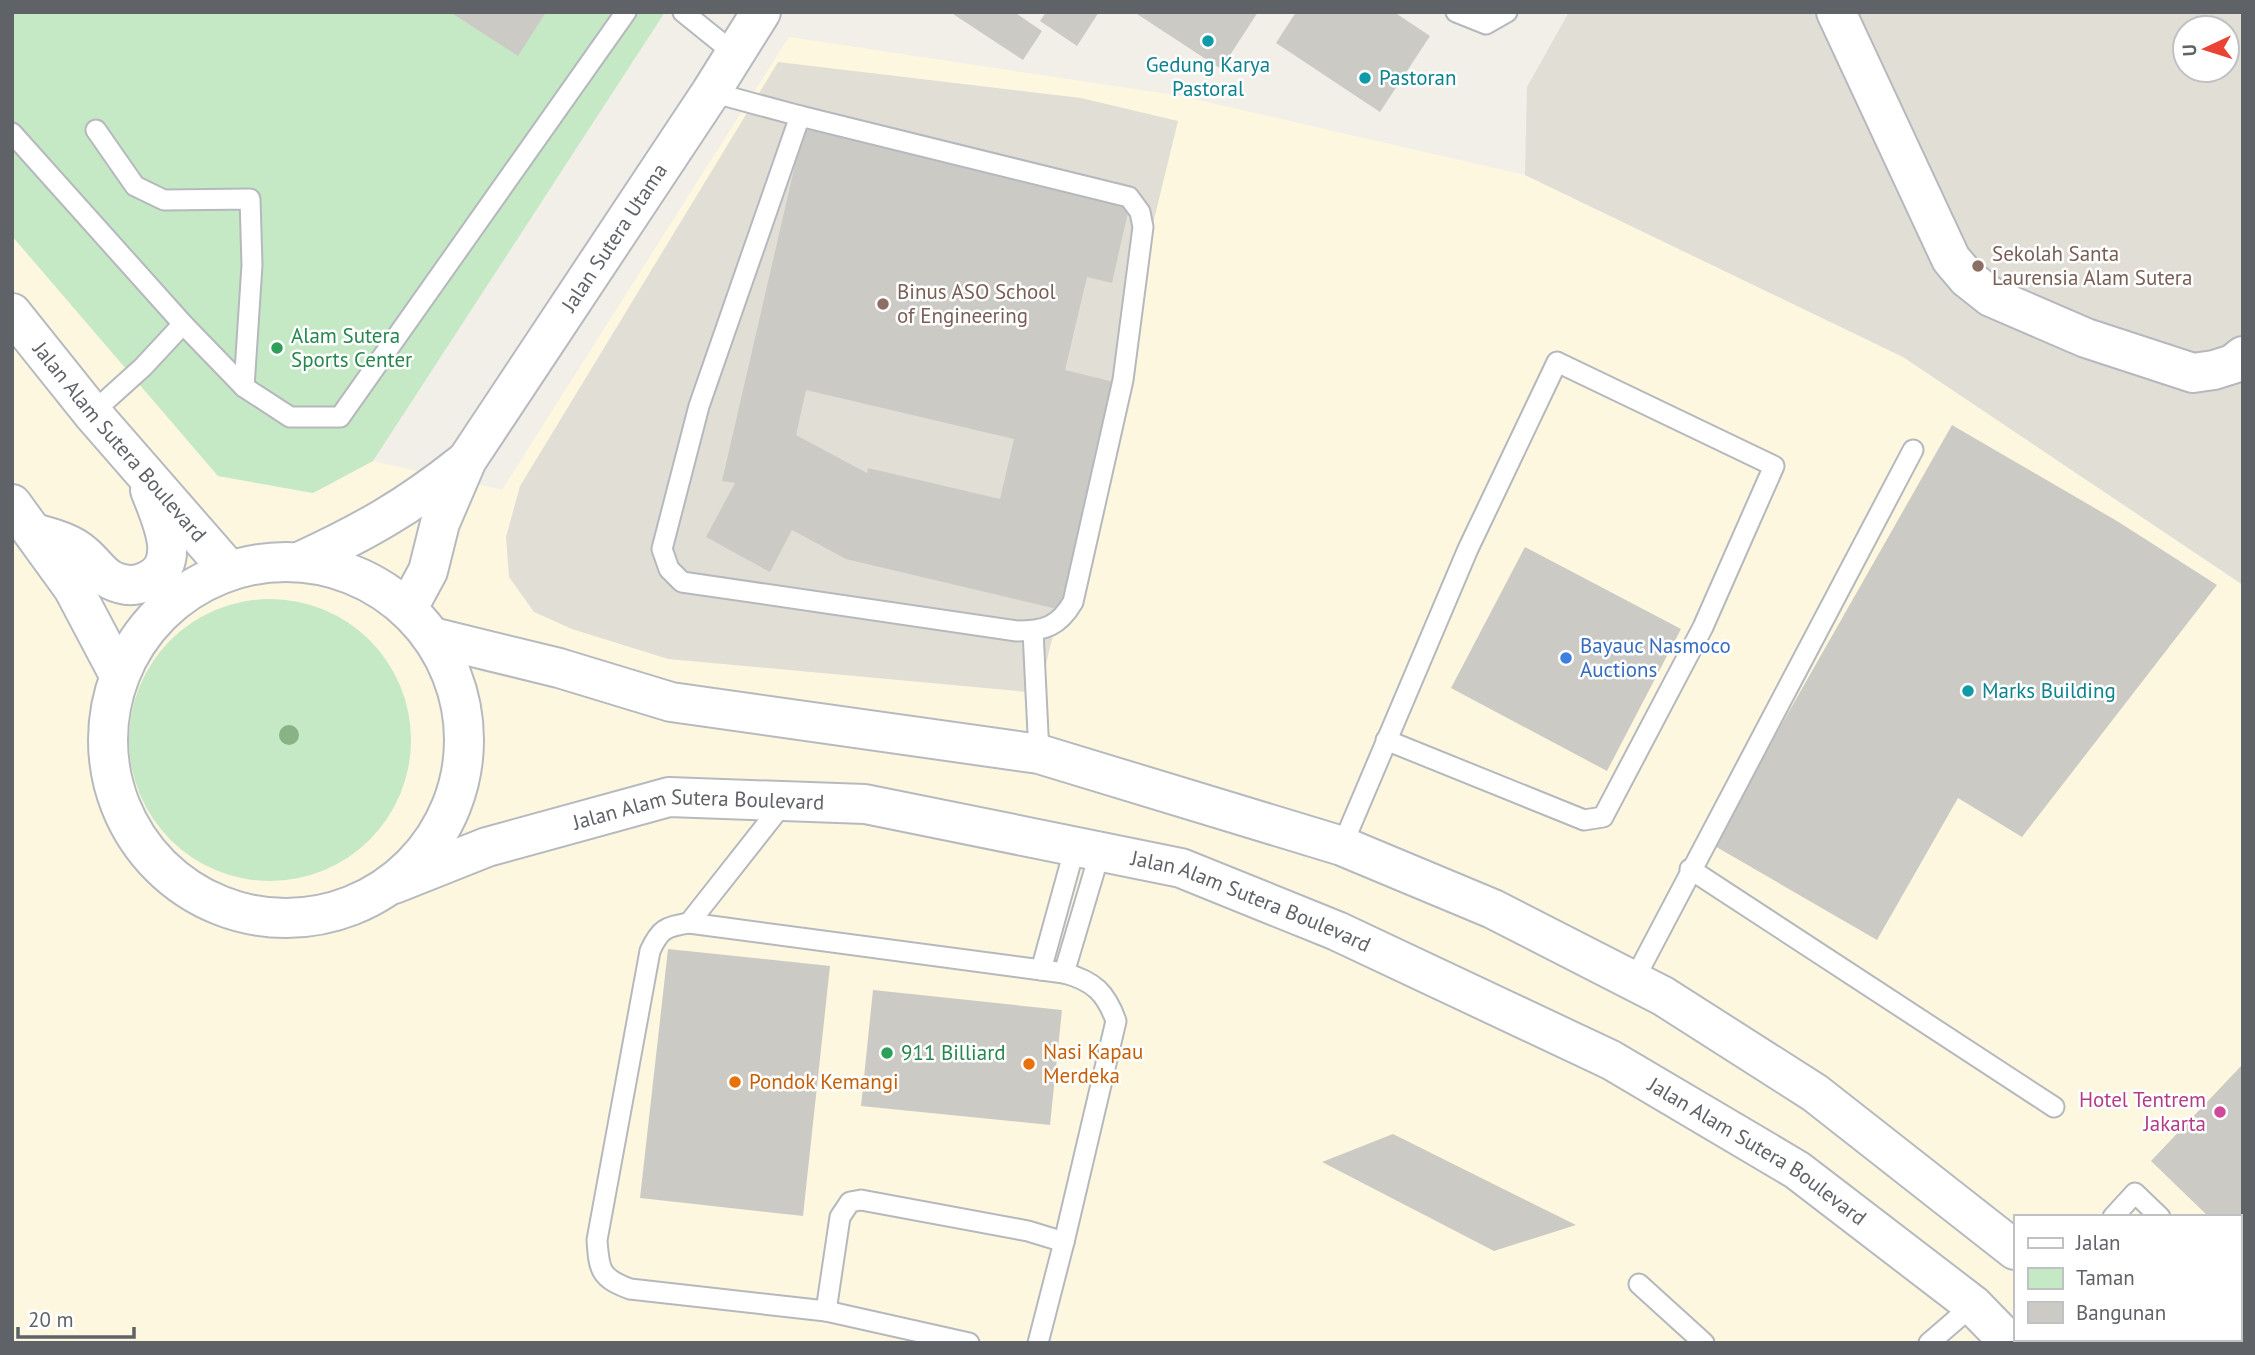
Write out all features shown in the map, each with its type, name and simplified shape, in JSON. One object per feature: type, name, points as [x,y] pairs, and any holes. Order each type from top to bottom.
[{"type":"main road","name":"Jalan Sutera Utama","points":[[408,608],[428,571],[440,523],[467,460],[761,12]]},
{"type":"main road","points":[[1836,12],[1951,259],[1967,278],[1991,297],[2086,338],[2193,373],[2233,364],[2243,356]]},
{"type":"main road","name":"Jalan Alam Sutera Boulevard","points":[[12,313],[92,413],[228,569]]},
{"type":"main road","name":"Jalan Sutera Utama","points":[[302,561],[360,534],[412,503],[467,460]]},
{"type":"main road","points":[[23,519],[81,552],[109,579],[125,585],[140,584],[156,577],[166,565],[168,551],[165,530],[145,475]]},
{"type":"main road","points":[[23,519],[73,588],[119,675],[162,610],[228,569],[265,561],[302,561],[358,576],[408,608],[432,637],[457,686],[465,741],[456,795],[432,845],[394,884]]},
{"type":"main road","points":[[432,637],[559,668],[671,702],[1039,754],[1342,846],[1493,909],[1633,979],[1815,1093],[2014,1249]]},
{"type":"main road","name":"Jalan Alam Sutera Boulevard","points":[[119,675],[107,740],[119,805],[153,861],[206,901],[269,919],[334,913],[394,884],[487,847],[669,797],[787,799],[865,804],[1181,868],[1337,931],[1611,1060],[1797,1170],[1973,1305],[2010,1343]]},
{"type":"lane","points":[[12,133],[183,324],[244,387],[290,417],[340,417],[626,12]]},
{"type":"lane","points":[[683,12],[735,54]]},
{"type":"lane","points":[[1457,12],[1486,23],[1507,12]]},
{"type":"lane","points":[[711,92],[1129,197],[1140,212],[1143,227],[1123,380],[1073,601],[1063,620],[1049,628],[1033,631],[682,582],[669,569],[662,548],[699,406],[800,116]]},
{"type":"lane","points":[[96,130],[135,186],[164,200],[250,199],[253,265],[244,387]]},
{"type":"lane","points":[[92,413],[183,324]]},
{"type":"lane","points":[[1342,846],[1386,740],[1468,549],[1557,362],[1774,466],[1703,627],[1599,820],[1584,820],[1386,740]]},
{"type":"lane","points":[[1633,979],[1913,450]]},
{"type":"lane","points":[[1033,631],[1039,754]]},
{"type":"lane","points":[[689,923],[787,799]]},
{"type":"lane","points":[[1041,970],[1088,849]]},
{"type":"lane","points":[[1064,973],[1088,849]]},
{"type":"lane","points":[[1690,869],[2054,1107]]},
{"type":"lane","points":[[969,1343],[826,1311],[630,1289],[610,1282],[599,1266],[597,1240],[650,951],[659,933],[673,926],[689,923],[1064,973],[1099,987],[1110,1002],[1116,1021],[1038,1343]]},
{"type":"lane","points":[[2115,1215],[2136,1193],[2158,1215]]},
{"type":"lane","points":[[826,1311],[840,1217],[850,1202],[862,1200],[1015,1229],[1064,1242]]},
{"type":"lane","points":[[1639,1284],[1704,1343]]},
{"type":"lane","points":[[1929,1343],[1973,1305]]},
{"type":"shaded area","name":"Sekolah Santa Laurensia Alam Sutera","points":[[1569,12],[2243,12],[2243,585],[1903,357],[1525,175],[1527,87]]},
{"type":"shaded area","points":[[789,37],[1181,96],[1525,175],[1903,357],[2243,585],[2243,1343],[12,1343],[12,236],[218,476],[313,493],[373,461],[502,490]]},
{"type":"shaded area","name":"Binus ASO School of Engineering","points":[[778,62],[1081,98],[1178,121],[1039,693],[668,659],[572,629],[534,612],[509,577],[506,537],[520,486]]},
{"type":"green space","name":"Alam Sutera Sports Center","points":[[12,12],[665,12],[373,461],[313,493],[218,476],[12,236]]},
{"type":"green space","points":[[270,599],[298,602],[324,610],[348,623],[370,640],[387,662],[400,686],[408,712],[411,740],[408,768],[400,794],[387,818],[370,840],[348,857],[324,870],[298,878],[270,881],[242,878],[216,870],[192,857],[170,840],[153,818],[140,794],[132,768],[129,740],[132,712],[140,686],[153,662],[170,640],[192,623],[216,610],[242,602]]},
{"type":"building","points":[[450,12],[546,12],[518,56]]},
{"type":"building","points":[[950,12],[1014,12],[1042,31],[1023,60]]},
{"type":"building","points":[[1046,12],[1099,12],[1077,46],[1040,21]]},
{"type":"building","name":"Gedung Karya Pastoral","points":[[1134,12],[1258,12],[1221,69]]},
{"type":"building","name":"Pastoran","points":[[1296,12],[1394,12],[1430,36],[1380,112],[1276,43]]},
{"type":"building","points":[[804,126],[1130,203],[1112,283],[1087,277],[1065,370],[1114,382],[1061,610],[846,559],[792,530],[770,572],[706,537],[735,483],[722,481]],"holes":[[[806,390],[1014,439],[1000,499],[868,468],[867,473],[796,435]]]},
{"type":"building","name":"Marks Building","points":[[1952,425],[2117,521],[2217,585],[2022,837],[1958,798],[1877,940],[1713,845]]},
{"type":"building","name":"Bayauc Nasmoco Auctions","points":[[1525,547],[1681,629],[1607,771],[1451,688]]},
{"type":"building","name":"Pondok Kemangi","points":[[668,949],[830,966],[803,1216],[640,1198]]},
{"type":"building","points":[[873,990],[1062,1010],[1050,1125],[861,1106]]},
{"type":"building","name":"Hotel Tentrem Jakarta","points":[[2243,1064],[2243,1249],[2241,1215],[2207,1215],[2151,1161]]},
{"type":"building","points":[[1393,1134],[1576,1225],[1494,1251],[1322,1162]]},
{"type":"place","name":"Gedung Karya Pastoral","points":[[1208,41]]},
{"type":"place","name":"Pastoran","points":[[1365,78]]},
{"type":"place","name":"Sekolah Santa Laurensia Alam Sutera","points":[[1978,266]]},
{"type":"place","name":"Binus ASO School of Engineering","points":[[883,304]]},
{"type":"place","name":"Alam Sutera Sports Center","points":[[277,348]]},
{"type":"place","name":"Bayauc Nasmoco Auctions","points":[[1566,658]]},
{"type":"place","name":"Marks Building","points":[[1968,691]]},
{"type":"place","name":"911 Billiard","points":[[887,1053]]},
{"type":"place","name":"Nasi Kapau Merdeka","points":[[1029,1064]]},
{"type":"place","name":"Pondok Kemangi","points":[[735,1082]]},
{"type":"place","name":"Hotel Tentrem Jakarta","points":[[2220,1112]]}]
